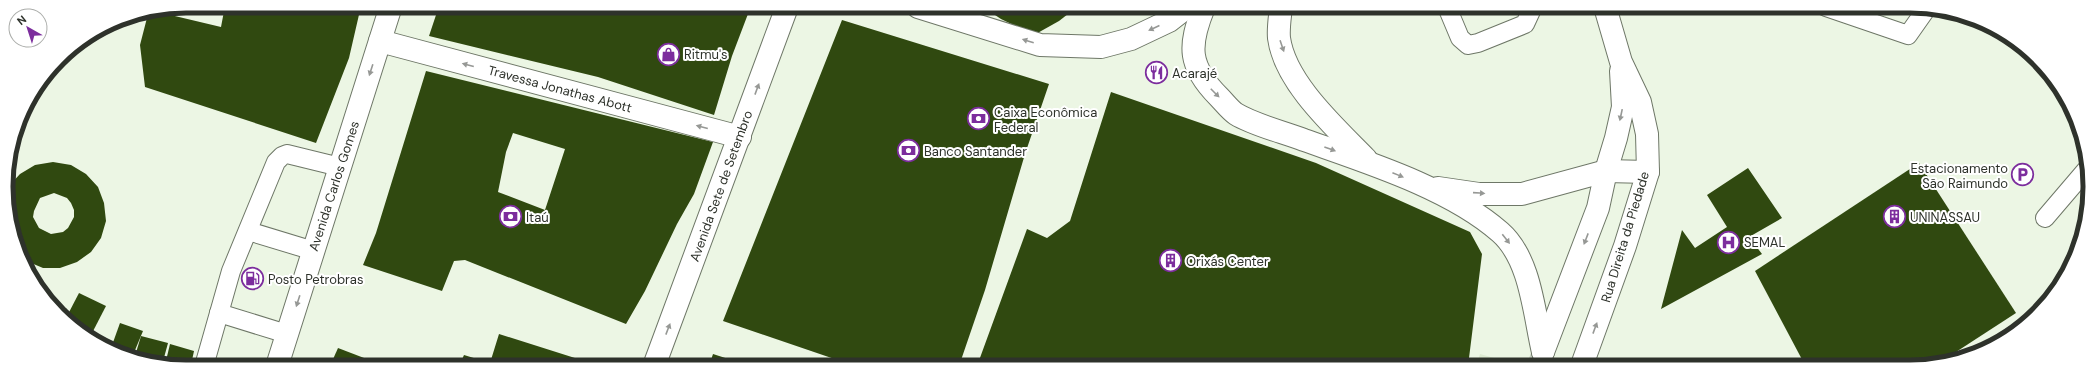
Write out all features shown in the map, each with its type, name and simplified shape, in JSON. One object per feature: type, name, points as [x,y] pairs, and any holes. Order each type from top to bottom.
[{"type":"street","name":"Avenida Carlos Gomes","points":[[279,360],[389,13]]},
{"type":"street","name":"Avenida Sete de Setembro","points":[[656,360],[740,137],[784,13]]},
{"type":"street","points":[[937,13],[1040,45],[1101,47],[1138,36],[1169,21],[1179,13]]},
{"type":"street","points":[[1201,13],[1194,30],[1193,58],[1207,85],[1236,114],[1427,187],[1479,194],[1522,194],[1606,171],[1648,172]]},
{"type":"street","points":[[1281,13],[1280,38],[1291,74],[1319,111],[1370,164]]},
{"type":"street","name":"Rua Direita da Piedade","points":[[1584,360],[1625,246],[1648,172],[1647,134],[1640,102],[1621,62],[1607,13]]},
{"type":"street","name":"Travessa Jonathas Abott","points":[[380,41],[740,137]]},
{"type":"street","name":"Rua Direita da Piedade","points":[[1427,187],[1469,210],[1501,232],[1518,255],[1527,273],[1543,352],[1598,208],[1623,107],[1621,62]]},
{"type":"lane","points":[[1450,13],[1460,38],[1468,45],[1478,43],[1525,24],[1530,13]]},
{"type":"lane","points":[[1844,13],[1908,35],[1923,13]]},
{"type":"lane","points":[[206,360],[231,271],[276,162],[282,156],[287,154],[340,167]]},
{"type":"lane","points":[[2045,218],[2083,174]]},
{"type":"lane","points":[[248,231],[314,251]]},
{"type":"lane","points":[[219,312],[287,334]]},
{"type":"shaded area","points":[[1480,354],[1501,360],[1478,360]]},
{"type":"building","points":[[224,13],[359,13],[349,58],[316,143],[145,87],[140,45],[147,18],[166,14],[221,27]]},
{"type":"building","points":[[437,13],[748,13],[732,56],[714,115],[598,77],[429,36]]},
{"type":"building","points":[[992,13],[1069,13],[1059,21],[1034,35]]},
{"type":"building","points":[[842,20],[1049,84],[1025,154],[985,290],[961,360],[891,360],[884,358],[883,360],[837,360],[723,321]]},
{"type":"building","points":[[426,71],[713,142],[694,194],[677,224],[645,291],[626,324],[465,260],[454,261],[442,291],[363,265],[376,233]],"holes":[[[513,133],[565,149],[545,210],[498,192],[506,152]]]},
{"type":"building","name":"Orixás Center","points":[[1111,92],[1316,163],[1470,232],[1482,254],[1469,360],[979,360],[1027,229],[1047,238],[1070,221]]},
{"type":"building","points":[[53,162],[71,165],[86,174],[98,187],[104,203],[106,221],[101,238],[91,252],[77,262],[60,268],[43,268],[31,263],[22,242],[14,209],[13,182],[20,174],[35,165]],"holes":[[[54,193],[67,198],[74,210],[74,217],[68,228],[63,232],[51,234],[39,228],[33,217],[40,198]]]},
{"type":"building","name":"UNINASSAU","points":[[1919,163],[2016,313],[1952,355],[1943,357],[1921,360],[1802,360],[1755,271]]},
{"type":"building","name":"SEMAL","points":[[1748,168],[1782,218],[1749,237],[1762,254],[1661,309],[1682,230],[1695,248],[1727,227],[1707,195]]},
{"type":"building","points":[[79,293],[106,306],[92,332],[68,313]]},
{"type":"building","points":[[120,323],[143,331],[134,352],[113,343]]},
{"type":"building","points":[[499,334],[581,360],[491,360]]},
{"type":"building","points":[[141,336],[168,343],[164,359],[136,352]]},
{"type":"building","points":[[170,344],[194,351],[192,360],[166,359]]},
{"type":"building","points":[[338,348],[369,360],[333,360]]},
{"type":"building","points":[[713,354],[732,360],[711,360]]},
{"type":"building","points":[[464,355],[480,360],[462,360]]},
{"type":"tunnel","points":[[1540,360],[1543,352]]},
{"type":"place","name":"Ritmu's","points":[[669,54]]},
{"type":"place","name":"Acarajé","points":[[1157,73]]},
{"type":"place","name":"Caixa Econômica Federal","points":[[979,119]]},
{"type":"place","name":"Banco Santander","points":[[909,151]]},
{"type":"place","name":"Estacionamento São Raimundo","points":[[2023,175]]},
{"type":"place","name":"Itaú","points":[[511,217]]},
{"type":"place","name":"UNINASSAU","points":[[1895,217]]},
{"type":"place","name":"SEMAL","points":[[1728,242]]},
{"type":"place","name":"Orixás Center","points":[[1171,261]]},
{"type":"place","name":"Posto Petrobras","points":[[253,279]]}]
